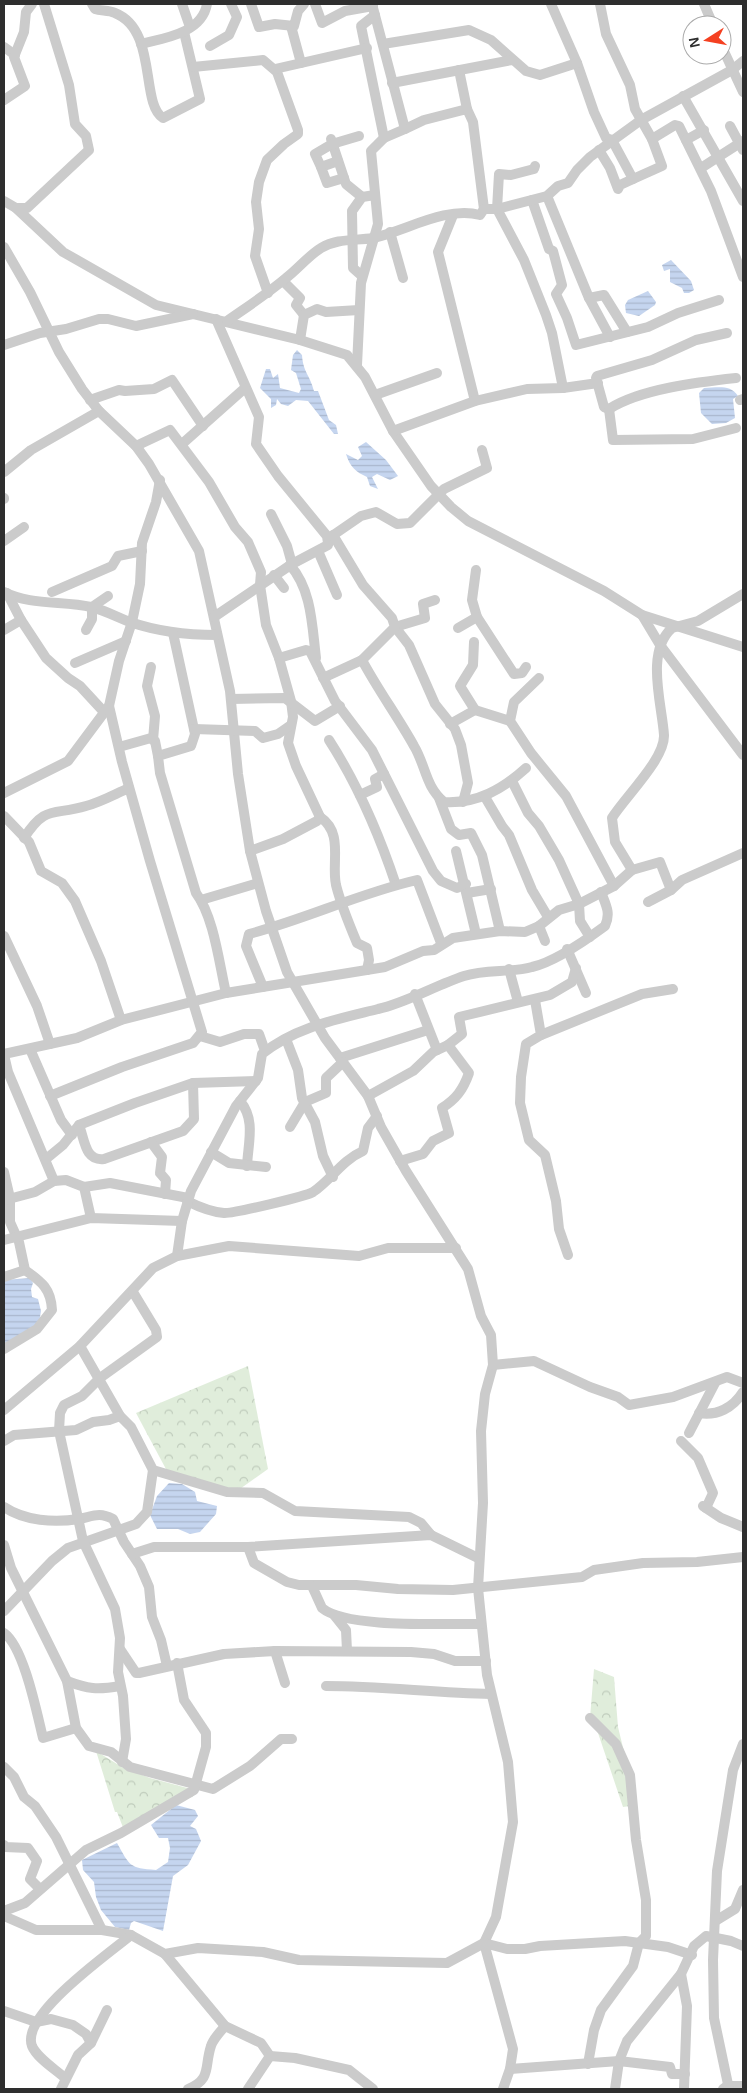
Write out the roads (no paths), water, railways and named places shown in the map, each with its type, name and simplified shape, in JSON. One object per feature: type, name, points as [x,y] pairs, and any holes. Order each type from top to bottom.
[{"type":"street","points":[[15,55],[24,32],[26,12],[32,4]]},
{"type":"street","points":[[16,208],[27,208],[89,150],[86,136],[75,124],[69,84],[44,4]]},
{"type":"street","points":[[92,4],[95,9],[115,13],[129,22],[141,44],[154,107],[161,117],[166,118],[199,101],[182,4]]},
{"type":"street","points":[[141,44],[187,30],[202,18],[207,4]]},
{"type":"street","points":[[210,46],[229,35],[237,17],[231,4]]},
{"type":"street","points":[[251,4],[259,26],[275,24],[294,26],[298,11],[304,4]]},
{"type":"street","points":[[315,4],[322,23],[344,7],[373,8]]},
{"type":"street","points":[[552,4],[606,138],[612,140],[633,179]]},
{"type":"street","points":[[599,150],[610,168],[618,189],[620,185],[662,166],[652,138],[635,109],[630,85],[606,34],[600,4]]},
{"type":"street","points":[[373,8],[405,129]]},
{"type":"street","points":[[373,8],[361,26],[384,138]]},
{"type":"street","points":[[291,26],[301,63]]},
{"type":"street","points":[[383,44],[469,30],[491,40],[526,71],[540,75],[577,63]]},
{"type":"street","points":[[4,47],[15,55],[25,86],[4,100]]},
{"type":"street","points":[[275,69],[367,48]]},
{"type":"street","points":[[193,67],[259,59],[275,69],[298,134],[267,160],[256,202],[259,229],[255,256],[268,293]]},
{"type":"street","points":[[392,83],[512,60]]},
{"type":"street","points":[[484,209],[497,209],[547,196],[558,186],[568,183],[576,170],[599,150],[641,120],[732,70],[743,61]]},
{"type":"street","points":[[730,65],[742,89]]},
{"type":"street","points":[[227,321],[268,293],[319,249],[332,242],[354,238],[374,238],[417,222],[453,215],[470,212],[480,215],[484,209],[473,122],[467,109],[459,70]]},
{"type":"street","points":[[683,96],[743,201]]},
{"type":"street","points":[[358,365],[362,276],[367,265],[378,224],[371,151],[384,138],[416,122],[467,109]]},
{"type":"street","points":[[652,138],[676,125],[679,126],[701,168],[743,277]]},
{"type":"street","points":[[701,168],[719,156],[742,145],[730,126]]},
{"type":"street","points":[[686,140],[704,130]]},
{"type":"street","points":[[344,178],[327,183],[315,154],[331,142],[359,136]]},
{"type":"street","points":[[331,142],[346,184],[362,197]]},
{"type":"street","points":[[321,167],[338,161]]},
{"type":"street","points":[[535,166],[511,176],[499,174],[497,209],[524,260],[546,315],[552,333],[563,388]]},
{"type":"street","points":[[362,276],[354,268],[352,211],[362,197],[375,195]]},
{"type":"street","points":[[547,196],[589,298],[610,337]]},
{"type":"street","points":[[532,200],[549,249],[553,250],[562,285],[556,294],[576,344],[627,332],[720,300]]},
{"type":"street","points":[[4,201],[16,208],[63,252],[156,305],[300,340],[347,355],[358,365],[393,431],[438,495],[468,521],[604,591],[642,615],[743,647]]},
{"type":"street","points":[[453,215],[438,252],[475,400]]},
{"type":"street","points":[[390,232],[403,278]]},
{"type":"street","points":[[4,249],[30,292],[70,371],[99,411],[136,446],[160,480],[199,551],[217,634],[226,663],[232,699],[238,774],[250,851],[272,928],[292,983],[317,1024],[368,1096],[376,1116],[421,1198],[456,1248],[470,1274],[482,1316],[491,1335],[493,1365],[485,1394],[481,1431],[483,1503],[478,1558],[478,1588],[491,1694],[508,1762],[513,1822],[496,1917],[484,1943],[447,1963],[307,1960],[264,1952],[198,1948],[165,1954]]},
{"type":"street","points":[[283,280],[300,298],[296,304],[304,315],[300,340]]},
{"type":"street","points":[[589,298],[604,295],[627,332]]},
{"type":"street","points":[[304,315],[317,309],[326,312],[359,310]]},
{"type":"street","points":[[4,345],[49,332],[66,330],[99,319],[108,318],[136,326],[194,314]]},
{"type":"street","points":[[216,319],[260,421],[255,438],[256,444],[278,476],[327,536],[328,546]]},
{"type":"street","points":[[609,409],[604,406],[597,376],[652,360],[696,340],[727,333]]},
{"type":"street","points":[[374,395],[436,373]]},
{"type":"street","points":[[609,409],[645,395],[696,383],[736,378]]},
{"type":"street","points":[[90,400],[119,390],[154,389],[172,380],[202,426]]},
{"type":"street","points":[[393,431],[475,400],[527,389],[563,388],[598,383]]},
{"type":"street","points":[[182,444],[245,388]]},
{"type":"street","points":[[609,409],[613,440],[693,439],[736,428]]},
{"type":"street","points":[[4,472],[31,450],[99,411]]},
{"type":"street","points":[[136,446],[170,430],[182,444],[235,526],[248,542],[261,572],[260,585],[266,625],[279,658],[291,701],[291,725],[288,742],[320,817],[326,821],[336,845],[336,882],[357,943],[367,948],[369,960],[367,970]]},
{"type":"street","points":[[328,546],[329,538],[332,535],[370,513],[382,514],[402,525],[410,523],[444,489],[457,481],[489,472],[482,450]]},
{"type":"street","points":[[4,793],[68,761],[107,709],[132,622],[140,584],[143,536],[156,502],[160,480]]},
{"type":"street","points":[[271,514],[287,546],[291,565],[299,576],[308,600],[318,666]]},
{"type":"street","points":[[4,542],[24,527]]},
{"type":"street","points":[[332,535],[363,585],[392,618],[395,627],[410,645],[435,704],[455,729],[461,745],[468,783],[463,802]]},
{"type":"street","points":[[214,617],[274,575],[328,546]]},
{"type":"street","points":[[52,592],[112,566],[118,556],[142,551]]},
{"type":"street","points":[[318,551],[337,595]]},
{"type":"street","points":[[476,570],[472,600],[477,617],[514,674],[522,673],[526,667]]},
{"type":"street","points":[[274,575],[284,588]]},
{"type":"street","points":[[5,593],[92,607],[132,622],[173,633],[217,634]]},
{"type":"street","points":[[5,593],[46,658],[107,709],[192,1002],[201,1027],[200,1036],[193,1043],[122,1067],[50,1096]]},
{"type":"street","points":[[632,870],[615,842],[612,818],[652,766],[664,737],[658,704],[660,645],[668,631],[677,625],[698,621],[743,594]]},
{"type":"street","points":[[92,607],[108,596]]},
{"type":"street","points":[[323,678],[362,660],[395,627],[425,618],[423,604],[435,600]]},
{"type":"street","points":[[86,630],[92,619],[92,607]]},
{"type":"street","points":[[642,615],[660,645],[743,755]]},
{"type":"street","points":[[458,628],[477,617]]},
{"type":"street","points":[[4,630],[21,620]]},
{"type":"street","points":[[158,756],[191,746],[195,734],[173,633]]},
{"type":"street","points":[[75,664],[126,641]]},
{"type":"street","points":[[474,642],[473,665],[460,686],[476,710],[510,721],[531,753],[566,796],[614,886]]},
{"type":"street","points":[[279,658],[308,650],[340,706],[365,739],[412,833],[433,871],[441,880],[457,888],[491,889]]},
{"type":"street","points":[[362,660],[416,748],[424,774],[438,797],[451,829],[460,835],[471,833],[482,856],[500,931]]},
{"type":"street","points":[[151,667],[147,686],[154,716],[153,740],[158,756],[162,783],[196,892],[201,900],[213,938],[226,993]]},
{"type":"street","points":[[510,721],[514,702],[539,678]]},
{"type":"street","points":[[232,699],[285,698],[315,721],[340,706]]},
{"type":"street","points":[[450,724],[476,710]]},
{"type":"street","points":[[194,729],[255,731],[264,738],[278,734],[291,725]]},
{"type":"street","points":[[119,747],[153,740]]},
{"type":"street","points":[[329,740],[360,795],[383,846],[396,885]]},
{"type":"street","points":[[438,797],[444,802],[463,802],[485,797],[512,781],[526,768]]},
{"type":"street","points":[[360,795],[377,787],[376,779],[384,774]]},
{"type":"street","points":[[512,781],[528,813],[539,826],[559,860],[579,904],[580,920],[590,937]]},
{"type":"street","points":[[24,838],[38,819],[46,813],[88,806],[129,788]]},
{"type":"street","points":[[485,797],[502,826],[510,835],[532,890],[548,917]]},
{"type":"street","points":[[4,816],[32,847],[41,871],[62,883],[76,901],[101,961],[121,1020]]},
{"type":"street","points":[[250,851],[283,839],[318,821],[320,817]]},
{"type":"street","points":[[456,851],[476,934]]},
{"type":"street","points":[[648,902],[671,890],[682,880],[743,853]]},
{"type":"street","points":[[54,1181],[8,1072],[4,1054],[77,1038],[121,1020],[226,993],[386,967],[423,951],[434,950],[441,943],[454,938],[500,931],[524,932],[539,926],[559,910],[579,904],[614,886],[632,870],[660,862],[671,890]]},
{"type":"street","points":[[263,987],[246,946],[249,934],[272,928],[396,885],[417,880],[433,871]]},
{"type":"street","points":[[417,880],[441,943]]},
{"type":"street","points":[[201,900],[258,883]]},
{"type":"street","points":[[177,1256],[182,1221],[188,1200],[211,1152],[240,1101],[256,1081],[260,1072],[260,1057],[265,1051],[317,1024],[343,1016],[380,1009],[466,975],[534,967],[590,937],[605,926],[609,918],[601,892]]},
{"type":"street","points":[[539,926],[545,942]]},
{"type":"street","points":[[4,936],[37,1006],[50,1044]]},
{"type":"street","points":[[567,949],[586,993]]},
{"type":"street","points":[[368,1096],[413,1071],[437,1050],[448,1045],[462,1033],[459,1017],[550,995],[572,982],[576,968]]},
{"type":"street","points":[[509,969],[518,1002]]},
{"type":"street","points":[[568,1255],[558,1229],[556,1202],[545,1155],[529,1140],[520,1103],[521,1077],[526,1044],[542,1035],[642,994],[674,989]]},
{"type":"street","points":[[415,994],[437,1050]]},
{"type":"street","points":[[535,1000],[542,1035]]},
{"type":"street","points":[[290,1126],[305,1102],[326,1094],[326,1078],[342,1060],[428,1030]]},
{"type":"street","points":[[200,1036],[220,1042],[244,1034],[259,1034],[265,1051]]},
{"type":"street","points":[[286,1039],[298,1068],[299,1084],[305,1102],[315,1122],[322,1156],[333,1177]]},
{"type":"street","points":[[400,1161],[425,1153],[433,1140],[449,1133],[442,1108],[453,1101],[463,1089],[469,1073],[448,1045]]},
{"type":"street","points":[[30,1049],[61,1120],[72,1135]]},
{"type":"street","points":[[46,1159],[72,1135],[79,1125],[193,1083],[256,1081]]},
{"type":"street","points":[[79,1125],[90,1156],[96,1160],[104,1159],[183,1131],[193,1122],[195,1109],[193,1083]]},
{"type":"street","points":[[240,1101],[247,1110],[250,1122],[247,1166]]},
{"type":"street","points":[[7,1199],[35,1192],[54,1181],[66,1180],[84,1187],[110,1183],[165,1194],[188,1200],[211,1211],[235,1212],[276,1202],[303,1198],[333,1177],[347,1158],[363,1152],[368,1128],[376,1116]]},
{"type":"street","points":[[151,1142],[162,1157],[160,1173],[166,1180],[165,1194]]},
{"type":"street","points":[[211,1152],[228,1163],[266,1166]]},
{"type":"street","points":[[4,1172],[10,1222],[20,1242],[25,1270],[43,1282],[49,1290],[52,1310],[37,1329],[4,1349]]},
{"type":"street","points":[[84,1187],[91,1218]]},
{"type":"street","points":[[4,1240],[91,1218],[182,1221]]},
{"type":"street","points":[[4,1410],[80,1346],[133,1292],[153,1268],[177,1256],[229,1246],[359,1256],[388,1248],[456,1248]]},
{"type":"street","points":[[4,1277],[25,1270]]},
{"type":"street","points":[[122,1762],[126,1739],[123,1696],[118,1672],[120,1649],[115,1609],[83,1541],[59,1431],[60,1413],[64,1405],[82,1396],[100,1378],[157,1336],[156,1330],[133,1292]]},
{"type":"street","points":[[4,1611],[22,1591],[68,1548],[83,1541],[136,1524],[146,1512],[153,1470],[131,1426],[120,1416],[80,1346]]},
{"type":"street","points":[[493,1365],[534,1361],[590,1387],[618,1397],[629,1404],[672,1397],[727,1377],[743,1383]]},
{"type":"street","points":[[689,1433],[714,1383]]},
{"type":"street","points":[[699,1414],[711,1415],[726,1409],[743,1392]]},
{"type":"street","points":[[4,1441],[14,1435],[76,1430],[93,1422],[120,1416]]},
{"type":"street","points":[[682,1441],[698,1458],[713,1493],[705,1507],[721,1518],[743,1527]]},
{"type":"street","points":[[153,1470],[227,1492],[263,1494],[296,1511],[410,1517],[421,1523],[431,1535],[478,1558]]},
{"type":"street","points":[[4,1507],[16,1515],[54,1522],[102,1514],[113,1519],[140,1566],[149,1587],[152,1617],[161,1640],[167,1666]]},
{"type":"street","points":[[132,1554],[154,1547],[248,1547],[431,1535]]},
{"type":"street","points":[[4,1545],[7,1568],[22,1591],[67,1681],[76,1728],[89,1746],[110,1752],[130,1767],[214,1789],[250,1766],[281,1739],[292,1739]]},
{"type":"street","points":[[248,1547],[254,1563],[287,1582],[312,1586],[356,1585],[398,1590],[478,1588],[582,1576],[594,1570],[643,1563],[689,1562],[743,1557]]},
{"type":"street","points":[[312,1586],[320,1606],[334,1614],[378,1622],[481,1624]]},
{"type":"street","points":[[334,1614],[346,1630],[347,1651]]},
{"type":"street","points":[[4,1633],[13,1642],[23,1667],[43,1738],[76,1728]]},
{"type":"street","points":[[120,1649],[136,1673],[224,1654],[275,1651],[411,1652],[434,1654],[455,1661],[486,1661]]},
{"type":"street","points":[[275,1651],[285,1683]]},
{"type":"street","points":[[4,1910],[25,1903],[63,1872],[70,1863],[86,1850],[121,1833],[194,1790],[198,1784],[206,1746],[206,1733],[184,1700],[177,1663]]},
{"type":"street","points":[[67,1681],[87,1689],[120,1686]]},
{"type":"street","points":[[326,1686],[491,1694]]},
{"type":"street","points":[[588,2064],[594,2030],[601,2010],[633,1966],[638,1943],[646,1936],[646,1900],[636,1840],[630,1775],[616,1744],[590,1718]]},
{"type":"street","points":[[743,1744],[733,1770],[717,1871],[714,2018],[726,2088],[743,2086]]},
{"type":"street","points":[[4,1767],[14,1777],[24,1797],[36,1806],[70,1863],[102,1930]]},
{"type":"street","points":[[4,1845],[11,1848],[28,1848],[37,1861],[30,1879],[40,1889]]},
{"type":"street","points":[[717,1920],[735,1909],[743,1890]]},
{"type":"street","points":[[4,1916],[36,1930],[102,1930],[131,1935],[165,1954],[225,2026],[261,2044],[270,2056],[295,2058],[349,2070],[373,2089]]},
{"type":"street","points":[[66,2078],[32,2047],[30,2039],[36,2022],[55,1999],[131,1935]]},
{"type":"street","points":[[615,2089],[619,2061],[627,2041],[681,1974],[692,1955],[694,1946],[706,1936],[743,1946]]},
{"type":"street","points":[[484,1943],[516,1949],[604,1941],[625,1941],[668,1947],[692,1955]]},
{"type":"street","points":[[484,1943],[499,1992],[513,2049],[510,2069],[503,2089]]},
{"type":"street","points":[[681,1974],[687,2006],[684,2089]]},
{"type":"street","points":[[61,2089],[78,2055],[91,2044],[107,2010]]},
{"type":"street","points":[[4,2011],[36,2022],[51,2018],[73,2025],[86,2034],[91,2044]]},
{"type":"street","points":[[188,2089],[201,2083],[205,2077],[211,2044],[225,2026]]},
{"type":"street","points":[[248,2089],[270,2056]]},
{"type":"street","points":[[510,2069],[619,2061],[670,2067],[672,2074],[685,2074]]},
{"type":"water","points":[[671,260],[691,281],[694,290],[684,293],[682,288],[670,282],[670,269],[664,271],[662,265]]},
{"type":"water","points":[[648,291],[656,302],[655,305],[639,316],[626,313],[625,305],[628,300]]},
{"type":"water","points":[[297,350],[302,355],[304,366],[314,391],[318,391],[329,420],[336,425],[338,434],[334,434],[308,401],[296,400],[288,406],[281,404],[277,399],[276,405],[271,408],[271,399],[260,388],[266,369],[270,369],[273,378],[278,374],[280,388],[299,393],[301,389],[296,373],[291,370],[293,355]]},
{"type":"water","points":[[704,388],[727,388],[735,392],[738,396],[733,399],[735,418],[726,423],[712,424],[701,413],[699,393]]},
{"type":"water","points":[[366,442],[386,460],[398,476],[390,480],[377,474],[372,477],[378,489],[370,486],[367,477],[354,468],[346,454],[358,460],[362,456],[358,447]]},
{"type":"water","points":[[30,1278],[33,1283],[31,1289],[32,1297],[38,1299],[41,1311],[39,1323],[4,1347],[4,1280]]},
{"type":"water","points":[[169,1483],[182,1484],[195,1492],[197,1501],[217,1506],[216,1514],[200,1532],[190,1534],[178,1529],[157,1529],[150,1515],[157,1496]]},
{"type":"water","points":[[176,1805],[195,1810],[198,1816],[190,1826],[196,1829],[201,1841],[188,1865],[173,1876],[163,1931],[134,1921],[131,1923],[129,1930],[115,1927],[101,1910],[96,1897],[94,1882],[83,1870],[82,1860],[117,1843],[128,1861],[135,1867],[156,1870],[168,1862],[170,1848],[168,1838],[159,1838],[151,1825]]}]
